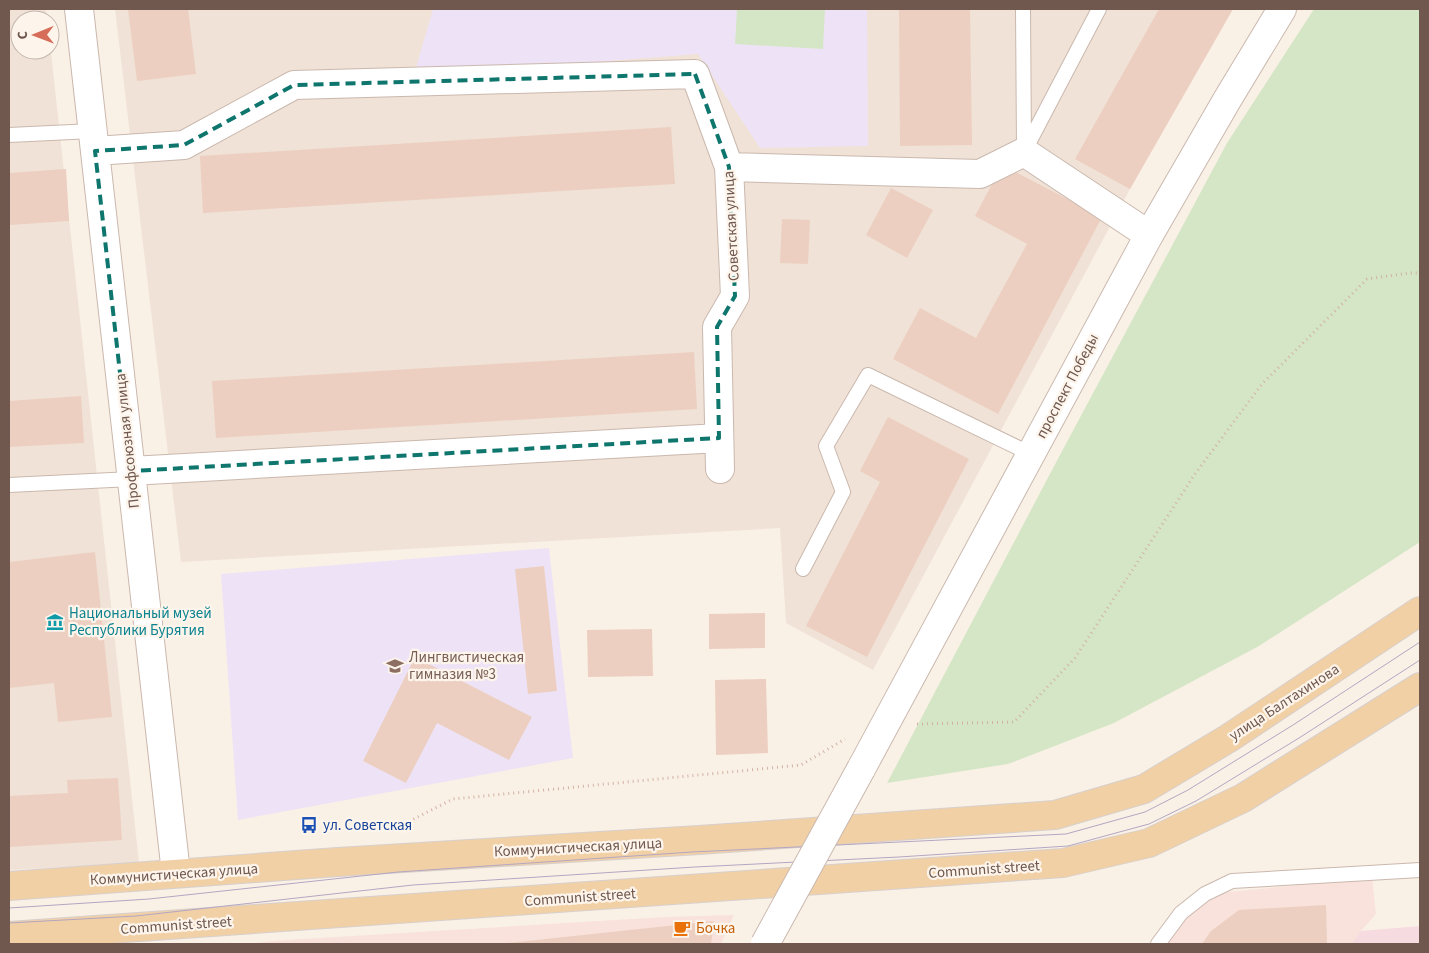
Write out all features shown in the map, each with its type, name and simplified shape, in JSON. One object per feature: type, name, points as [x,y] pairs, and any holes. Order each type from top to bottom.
[{"type":"main road","name":"улица Балтахинова","points":[[1144,788],[1228,738],[1420,611]]},
{"type":"main road","name":"Communist street","points":[[9,936],[1063,863],[1149,843],[1243,798],[1420,687]]},
{"type":"main road","name":"Коммунистическая улица","points":[[9,886],[338,862],[1055,815],[1144,788]]},
{"type":"street","name":"Профсоюзная улица","points":[[79,9],[176,873]]},
{"type":"street","name":"проспект Победы","points":[[765,944],[1149,235],[1282,9]]},
{"type":"street","name":"Советская улица","points":[[94,141],[184,145],[294,85],[695,74],[729,167],[734,296],[717,327],[720,469]]},
{"type":"street","points":[[729,167],[980,174],[1024,152],[1149,235]]},
{"type":"street","points":[[131,475],[719,438]]},
{"type":"lane","points":[[1023,9],[1024,152]]},
{"type":"lane","points":[[1024,152],[1099,9]]},
{"type":"lane","points":[[9,135],[94,141]]},
{"type":"lane","points":[[803,569],[843,492],[826,446],[868,375],[1031,454]]},
{"type":"lane","points":[[9,485],[131,475]]},
{"type":"lane","points":[[1158,944],[1181,913],[1205,894],[1232,881],[1420,870]]},
{"type":"path","points":[[909,724],[1014,722],[1075,658],[1195,474],[1262,384],[1367,279],[1420,273]]},
{"type":"path","points":[[400,826],[453,799],[801,766],[852,734]]},
{"type":"highlighted area","points":[[695,74],[729,167],[735,296],[717,327],[719,438],[131,471],[95,151],[184,145],[294,85]]},
{"type":"shaded area","points":[[9,9],[46,9],[10,10],[10,60],[52,60],[139,863],[9,870]]},
{"type":"shaded area","points":[[115,9],[1233,9],[1130,189],[873,670],[786,623],[780,528],[181,562]]},
{"type":"shaded area","points":[[433,9],[867,9],[868,146],[760,148],[698,54],[491,70],[415,71]]},
{"type":"shaded area","name":"Лингвистическая гимназия №3","points":[[549,548],[573,758],[238,820],[221,574]]},
{"type":"shaded area","points":[[1372,878],[1376,914],[1352,944],[1163,944],[1183,914],[1227,892]]},
{"type":"shaded area","points":[[734,915],[721,944],[242,944],[665,917]]},
{"type":"shaded area","points":[[1420,926],[1420,944],[1352,944],[1361,931]]},
{"type":"green space","points":[[737,9],[825,9],[823,49],[735,44]]},
{"type":"green space","points":[[1314,9],[1420,9],[1420,542],[1259,646],[1114,723],[1008,764],[887,783],[1227,143]]},
{"type":"building","points":[[128,9],[188,9],[196,74],[137,81]]},
{"type":"building","points":[[899,9],[970,9],[972,145],[900,146]]},
{"type":"building","points":[[1159,9],[1233,9],[1130,189],[1075,159]]},
{"type":"building","points":[[671,127],[675,184],[203,213],[200,156]]},
{"type":"building","points":[[1002,165],[1102,217],[998,414],[893,359],[920,308],[976,338],[1027,244],[975,216]]},
{"type":"building","points":[[66,169],[69,221],[9,225],[9,173]]},
{"type":"building","points":[[891,188],[933,210],[907,258],[866,235]]},
{"type":"building","points":[[782,219],[810,220],[808,264],[780,263]]},
{"type":"building","points":[[694,352],[697,409],[216,438],[212,381]]},
{"type":"building","points":[[81,396],[84,443],[9,447],[9,401]]},
{"type":"building","points":[[888,417],[969,459],[867,657],[806,626],[880,482],[860,471]]},
{"type":"building","name":"Национальный музей Республики Бурятия","points":[[95,552],[112,717],[58,722],[54,683],[9,688],[9,562]]},
{"type":"building","points":[[544,566],[557,691],[528,694],[515,569]]},
{"type":"building","points":[[765,613],[765,648],[709,649],[709,614]]},
{"type":"building","points":[[652,629],[653,676],[588,677],[587,630]]},
{"type":"building","points":[[415,657],[532,717],[509,760],[437,723],[406,783],[363,761]]},
{"type":"building","points":[[766,679],[768,753],[716,755],[715,680]]},
{"type":"building","points":[[118,778],[122,840],[9,847],[9,796],[68,793],[67,780]]},
{"type":"building","points":[[1326,905],[1327,944],[1202,944],[1211,931],[1239,910]]},
{"type":"building","name":"Бочка","points":[[714,921],[711,944],[507,944],[507,943]]},
{"type":"tram line","points":[[9,908],[149,899],[398,872],[692,852],[1066,834],[1145,812],[1188,790],[1293,725],[1420,642]]},
{"type":"tram line","points":[[9,923],[136,916],[413,885],[1068,846],[1149,824],[1196,801],[1299,738],[1420,660]]},
{"type":"place","name":"Национальный музей Республики Бурятия","points":[[55,622]]},
{"type":"place","name":"Лингвистическая гимназия №3","points":[[395,666]]},
{"type":"place","name":"ул. Советская","points":[[309,825]]},
{"type":"place","name":"Бочка","points":[[682,928]]}]
